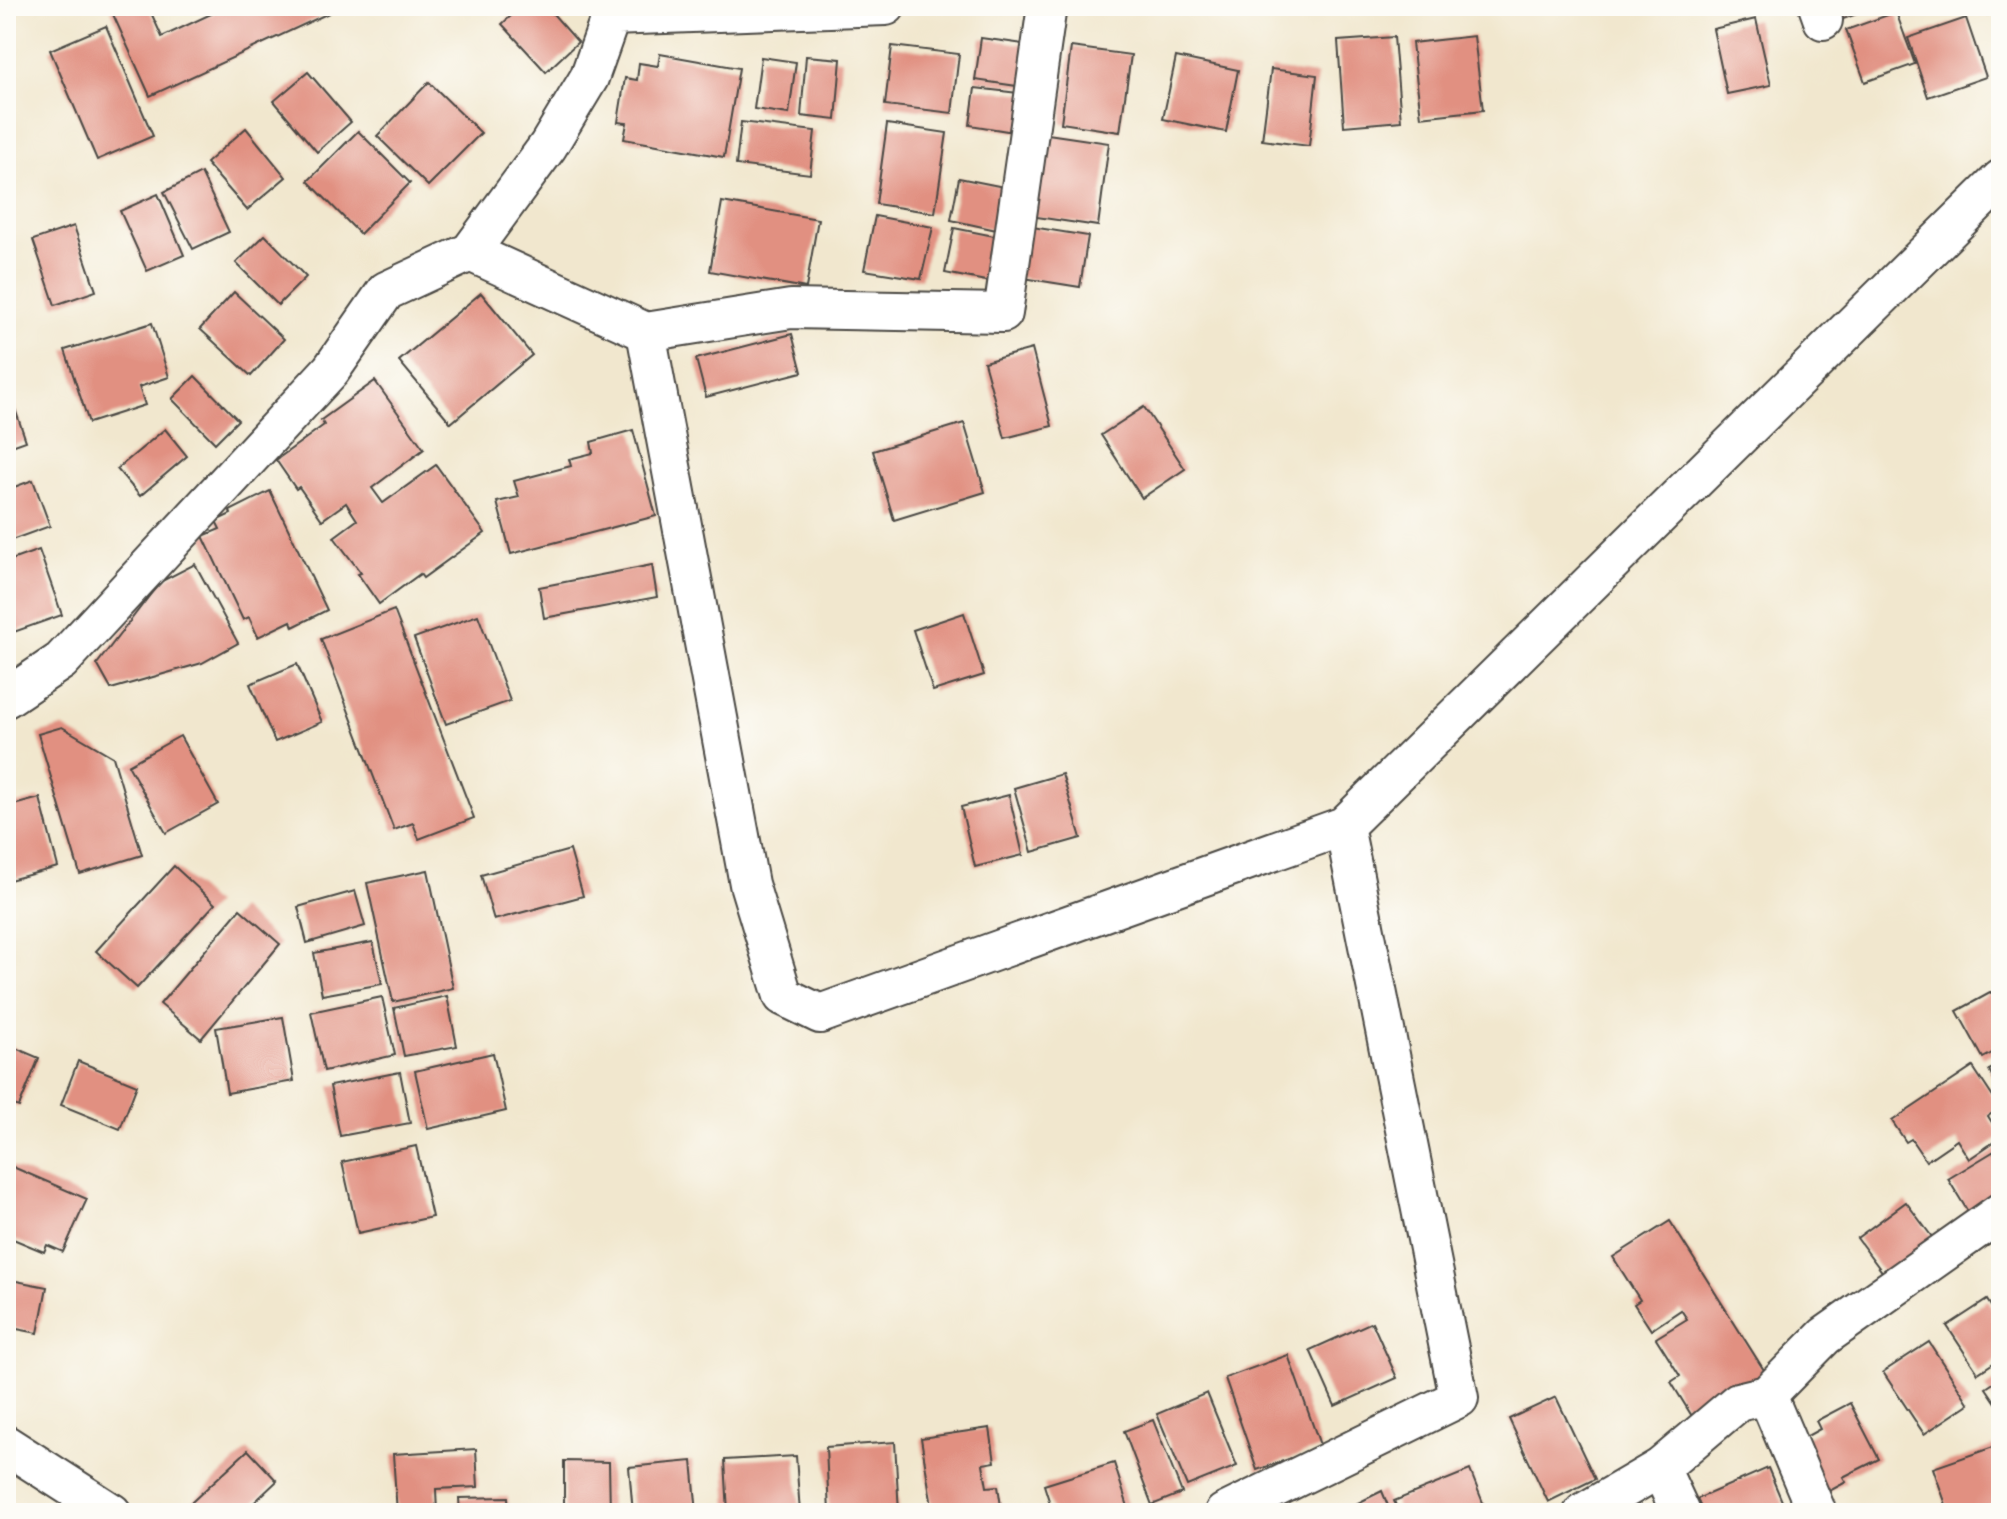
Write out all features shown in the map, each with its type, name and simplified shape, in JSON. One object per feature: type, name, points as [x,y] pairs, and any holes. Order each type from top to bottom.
[{"type":"street","points":[[6,698],[61,661],[331,370],[386,291],[470,252],[548,146],[589,78],[611,16],[886,6]]},
{"type":"street","points":[[470,252],[646,332],[791,309],[1003,313],[1047,6]]},
{"type":"street","points":[[646,332],[749,884],[783,996],[820,1014],[1344,826],[2001,179]]},
{"type":"street","points":[[1224,1513],[1459,1398],[1344,826]]},
{"type":"street","points":[[1583,1513],[1660,1468],[1738,1402],[1767,1395],[1825,1336],[2001,1212]]},
{"type":"street","points":[[1767,1395],[1817,1513]]},
{"type":"street","points":[[6,1445],[112,1513]]},
{"type":"street","points":[[1660,1468],[1681,1513]]},
{"type":"building","points":[[119,6],[148,6],[162,37],[228,6],[328,6],[331,12],[150,96],[111,10]]},
{"type":"building","points":[[522,6],[546,6],[578,42],[546,72],[502,24]]},
{"type":"building","points":[[1824,6],[1878,6],[1830,24]]},
{"type":"building","points":[[1985,6],[2001,6],[2001,11],[1988,15]]},
{"type":"building","points":[[1896,12],[1915,64],[1865,82],[1846,30]]},
{"type":"building","points":[[1966,18],[1986,77],[1928,97],[1908,38]]},
{"type":"building","points":[[1756,19],[1771,85],[1727,94],[1713,29]]},
{"type":"building","points":[[106,26],[153,136],[97,160],[50,50]]},
{"type":"building","points":[[1474,36],[1483,110],[1421,117],[1412,43]]},
{"type":"building","points":[[1394,37],[1401,121],[1344,126],[1338,41]]},
{"type":"building","points":[[981,38],[1030,45],[1024,87],[975,80]]},
{"type":"building","points":[[892,46],[959,54],[952,113],[885,105]]},
{"type":"building","points":[[1071,47],[1131,55],[1120,132],[1061,123]]},
{"type":"building","points":[[660,54],[739,68],[724,157],[624,139],[627,123],[618,122],[625,78],[637,80],[639,63],[658,66]]},
{"type":"building","points":[[806,56],[841,59],[836,120],[801,116]]},
{"type":"building","points":[[761,57],[796,62],[789,114],[754,109]]},
{"type":"building","points":[[1176,57],[1238,70],[1226,132],[1163,119]]},
{"type":"building","points":[[1271,69],[1317,75],[1309,146],[1262,140]]},
{"type":"building","points":[[308,72],[351,122],[317,152],[274,101]]},
{"type":"building","points":[[429,82],[481,133],[428,186],[377,136]]},
{"type":"building","points":[[975,88],[1027,94],[1020,133],[970,125]]},
{"type":"building","points":[[741,122],[815,131],[810,174],[736,165]]},
{"type":"building","points":[[887,124],[947,133],[935,213],[876,204]]},
{"type":"building","points":[[246,128],[286,177],[247,210],[206,163]]},
{"type":"building","points":[[358,131],[410,183],[360,234],[308,181]]},
{"type":"building","points":[[1041,133],[1109,143],[1098,226],[1030,216]]},
{"type":"building","points":[[201,173],[229,232],[193,249],[164,192]]},
{"type":"building","points":[[959,178],[1009,188],[1001,231],[951,220]]},
{"type":"building","points":[[158,194],[184,255],[147,271],[120,211]]},
{"type":"building","points":[[722,202],[818,219],[806,288],[710,271]]},
{"type":"building","points":[[875,216],[933,227],[921,279],[864,270]]},
{"type":"building","points":[[74,226],[96,291],[55,305],[33,240]]},
{"type":"building","points":[[1026,226],[1088,236],[1080,287],[1017,277]]},
{"type":"building","points":[[954,228],[999,237],[991,282],[945,273]]},
{"type":"building","points":[[265,235],[306,277],[278,305],[236,263]]},
{"type":"building","points":[[234,292],[284,339],[251,376],[200,329]]},
{"type":"building","points":[[481,293],[532,355],[451,423],[399,361]]},
{"type":"building","points":[[152,323],[169,377],[139,387],[145,405],[89,423],[65,350]]},
{"type":"building","points":[[792,334],[802,372],[706,397],[696,359]]},
{"type":"building","points":[[1032,349],[1052,426],[1005,438],[984,362]]},
{"type":"building","points":[[195,376],[238,420],[215,443],[172,399]]},
{"type":"building","points":[[375,381],[424,449],[372,488],[383,503],[436,465],[485,533],[423,578],[420,574],[379,604],[334,537],[357,520],[346,503],[322,520],[276,460],[324,425],[321,420]]},
{"type":"building","points":[[14,406],[26,441],[6,448],[6,409]]},
{"type":"building","points":[[1144,407],[1185,469],[1142,498],[1101,435]]},
{"type":"building","points":[[964,423],[985,492],[894,520],[873,451]]},
{"type":"building","points":[[165,429],[187,456],[140,496],[117,469]]},
{"type":"building","points":[[633,430],[656,516],[511,554],[497,502],[519,497],[514,481],[571,466],[569,459],[593,453],[591,442]]},
{"type":"building","points":[[33,480],[50,526],[6,542],[6,490]]},
{"type":"building","points":[[270,491],[327,610],[293,627],[291,621],[258,637],[249,617],[243,620],[203,536],[220,529],[216,521],[231,514],[230,511]]},
{"type":"building","points":[[39,550],[62,615],[11,633],[6,618],[6,562]]},
{"type":"building","points":[[195,564],[238,643],[202,663],[111,689],[97,664],[160,582]]},
{"type":"building","points":[[652,565],[657,597],[544,618],[539,587]]},
{"type":"building","points":[[394,610],[474,818],[419,839],[413,823],[394,830],[321,639]]},
{"type":"building","points":[[964,613],[984,675],[933,691],[913,630]]},
{"type":"building","points":[[478,615],[510,701],[446,724],[414,638]]},
{"type":"building","points":[[297,664],[322,722],[275,742],[250,684]]},
{"type":"building","points":[[62,727],[113,757],[142,855],[80,874],[38,734]]},
{"type":"building","points":[[180,736],[218,804],[166,833],[128,765]]},
{"type":"building","points":[[1062,774],[1081,838],[1032,852],[1014,788]]},
{"type":"building","points":[[1009,795],[1023,855],[975,867],[961,807]]},
{"type":"building","points":[[40,798],[58,867],[6,881],[6,807]]},
{"type":"building","points":[[570,850],[583,896],[494,920],[481,875]]},
{"type":"building","points":[[174,866],[215,904],[137,988],[96,951]]},
{"type":"building","points":[[428,870],[453,988],[393,1002],[367,883]]},
{"type":"building","points":[[355,891],[365,926],[307,943],[298,907]]},
{"type":"building","points":[[240,909],[280,944],[201,1039],[160,1004]]},
{"type":"building","points":[[373,942],[382,984],[322,995],[314,953]]},
{"type":"building","points":[[2001,987],[2001,1048],[1983,1058],[1957,1011]]},
{"type":"building","points":[[447,996],[457,1046],[404,1056],[394,1008]]},
{"type":"building","points":[[382,997],[395,1055],[324,1071],[311,1012]]},
{"type":"building","points":[[283,1017],[294,1081],[227,1093],[216,1028]]},
{"type":"building","points":[[6,1044],[39,1058],[19,1107],[6,1102]]},
{"type":"building","points":[[493,1053],[506,1111],[428,1129],[415,1071]]},
{"type":"building","points":[[78,1061],[137,1085],[120,1129],[61,1105]]},
{"type":"building","points":[[2001,1064],[2001,1093],[1989,1070]]},
{"type":"building","points":[[1973,1067],[2000,1108],[1988,1116],[2001,1137],[1969,1159],[1957,1140],[1926,1161],[1911,1139],[1906,1142],[1892,1121]]},
{"type":"building","points":[[400,1072],[410,1123],[340,1136],[330,1086]]},
{"type":"building","points":[[416,1146],[432,1217],[358,1233],[342,1162]]},
{"type":"building","points":[[2001,1147],[2001,1214],[1978,1228],[1948,1179]]},
{"type":"building","points":[[6,1164],[87,1199],[63,1252],[47,1245],[44,1252],[6,1236]]},
{"type":"building","points":[[1906,1202],[1938,1245],[1889,1281],[1857,1238]]},
{"type":"building","points":[[1670,1221],[1767,1375],[1695,1421],[1671,1382],[1680,1376],[1656,1338],[1687,1319],[1681,1310],[1651,1330],[1634,1304],[1640,1300],[1613,1257]]},
{"type":"building","points":[[6,1279],[47,1287],[38,1333],[6,1327]]},
{"type":"building","points":[[1987,1300],[2001,1322],[2001,1358],[1978,1373],[1947,1326]]},
{"type":"building","points":[[1372,1322],[1397,1378],[1335,1406],[1310,1350]]},
{"type":"building","points":[[1929,1342],[1969,1404],[1924,1434],[1883,1372]]},
{"type":"building","points":[[1288,1355],[1321,1448],[1257,1470],[1225,1378]]},
{"type":"building","points":[[2001,1378],[2001,1410],[1986,1388]]},
{"type":"building","points":[[1207,1393],[1237,1466],[1187,1486],[1157,1414]]},
{"type":"building","points":[[1556,1397],[1595,1479],[1548,1502],[1509,1419]]},
{"type":"building","points":[[1850,1403],[1879,1459],[1843,1477],[1846,1482],[1826,1493],[1798,1441],[1820,1429],[1816,1421]]},
{"type":"building","points":[[1153,1420],[1182,1493],[1152,1505],[1124,1431]]},
{"type":"building","points":[[990,1428],[995,1462],[983,1464],[987,1487],[998,1486],[1002,1513],[933,1513],[921,1438]]},
{"type":"building","points":[[895,1442],[899,1513],[829,1513],[826,1447]]},
{"type":"building","points":[[1996,1446],[2001,1460],[2001,1502],[1971,1513],[1949,1513],[1933,1468]]},
{"type":"building","points":[[476,1449],[478,1487],[436,1489],[437,1513],[397,1513],[393,1454]]},
{"type":"building","points":[[248,1450],[277,1481],[243,1513],[180,1513]]},
{"type":"building","points":[[796,1456],[800,1513],[728,1513],[725,1460]]},
{"type":"building","points":[[564,1461],[609,1462],[610,1513],[564,1513]]},
{"type":"building","points":[[692,1461],[697,1513],[633,1513],[629,1467]]},
{"type":"building","points":[[1114,1463],[1130,1513],[1053,1513],[1044,1485]]},
{"type":"building","points":[[1768,1468],[1787,1513],[1703,1513],[1697,1499]]},
{"type":"building","points":[[1470,1470],[1487,1513],[1399,1513],[1394,1501]]},
{"type":"building","points":[[1382,1491],[1391,1513],[1338,1513]]},
{"type":"building","points":[[508,1497],[509,1513],[460,1513],[459,1498]]}]
